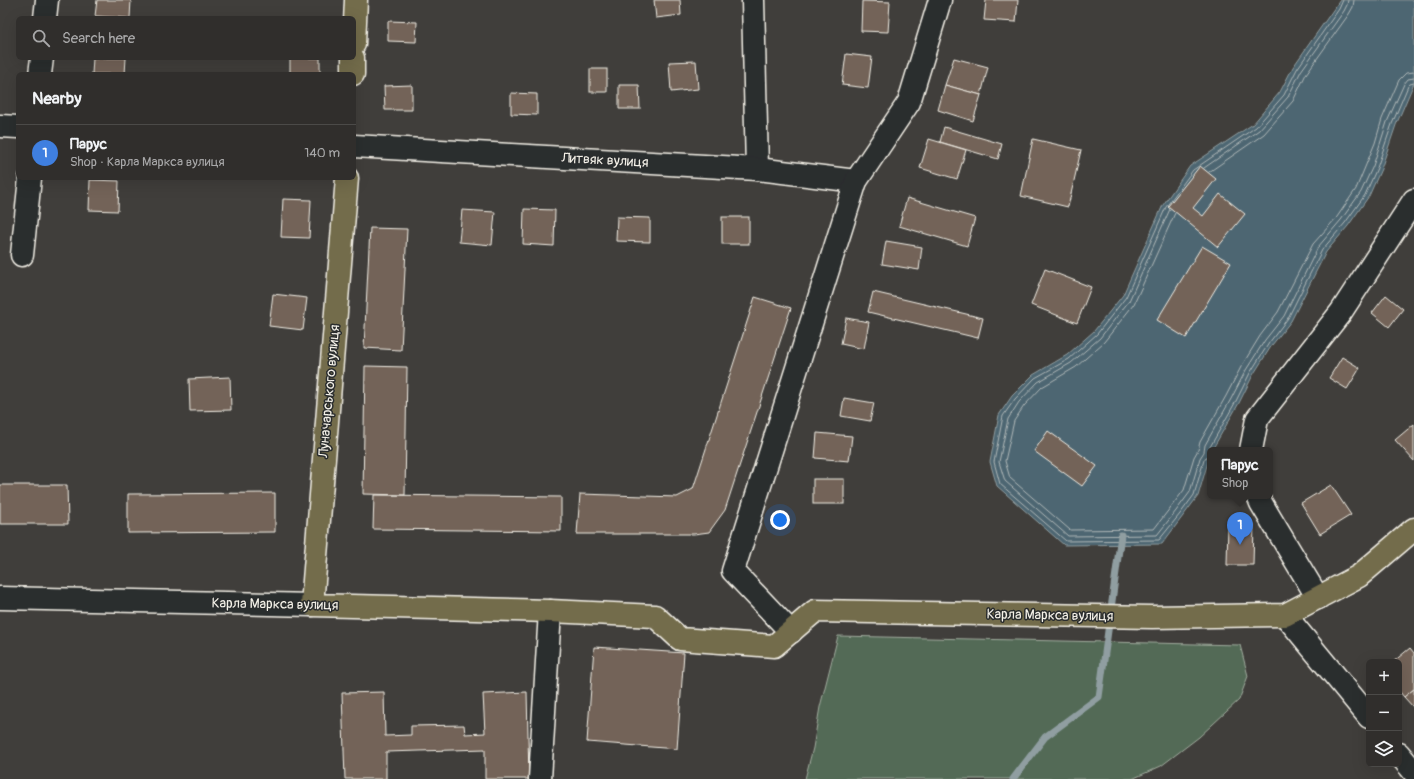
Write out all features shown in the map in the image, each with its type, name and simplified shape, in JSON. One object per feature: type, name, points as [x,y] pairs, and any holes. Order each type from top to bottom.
[{"type":"main road","points":[[355,16],[356,0]]},
{"type":"main road","points":[[353,60],[353,72]]},
{"type":"main road","name":"Луначарського вулиця","points":[[312,605],[346,180]]},
{"type":"main road","points":[[1285,615],[1359,576],[1414,529]]},
{"type":"main road","name":"Карла Маркса вулиця","points":[[312,605],[550,611],[655,616],[680,639],[774,646],[815,611],[1152,617],[1285,615]]},
{"type":"street","points":[[45,16],[47,0]]},
{"type":"street","points":[[753,0],[757,169]]},
{"type":"street","points":[[790,632],[733,571],[856,181],[909,102],[940,0]]},
{"type":"street","points":[[40,72],[42,60]]},
{"type":"street","points":[[0,126],[16,127]]},
{"type":"street","name":"Литвяк вулиця","points":[[356,146],[757,169],[856,181]]},
{"type":"street","points":[[22,255],[30,180]]},
{"type":"street","points":[[1252,447],[1257,419],[1341,312],[1414,200]]},
{"type":"street","points":[[1259,499],[1318,598]]},
{"type":"street","name":"Карла Маркса вулиця","points":[[0,598],[312,605]]},
{"type":"street","points":[[540,779],[550,611]]},
{"type":"street","points":[[1285,615],[1366,713]]},
{"type":"street","points":[[1402,758],[1414,772]]},
{"type":"green space","points":[[838,636],[1240,645],[1248,676],[1239,700],[1199,737],[1161,766],[1132,779],[805,779],[813,748],[820,707]]},
{"type":"water","points":[[1340,0],[1414,0],[1414,83],[1396,125],[1381,169],[1369,196],[1348,226],[1326,252],[1291,321],[1272,345],[1253,375],[1214,447],[1207,447],[1207,465],[1198,496],[1162,544],[1064,545],[997,486],[990,462],[999,415],[1012,396],[1033,375],[1067,355],[1094,331],[1123,295],[1163,205],[1190,166],[1253,124],[1280,92],[1293,67]]},
{"type":"building","points":[[97,0],[131,0],[130,16],[95,16]]},
{"type":"building","points":[[654,0],[680,0],[681,15],[656,18]]},
{"type":"building","points":[[986,0],[1018,0],[1016,22],[984,20]]},
{"type":"building","points":[[862,1],[890,2],[888,32],[861,31]]},
{"type":"building","points":[[388,21],[417,22],[416,42],[388,41]]},
{"type":"building","points":[[846,54],[872,57],[868,88],[842,85]]},
{"type":"building","points":[[954,58],[988,67],[981,95],[945,85]]},
{"type":"building","points":[[93,60],[126,60],[125,72],[92,72]]},
{"type":"building","points":[[290,60],[320,60],[320,72],[290,72]]},
{"type":"building","points":[[696,61],[698,89],[671,92],[669,62]]},
{"type":"building","points":[[590,69],[607,69],[607,92],[590,92]]},
{"type":"building","points":[[412,85],[412,110],[385,110],[384,86]]},
{"type":"building","points":[[619,85],[639,85],[640,109],[619,109]]},
{"type":"building","points":[[945,85],[981,95],[973,121],[938,110]]},
{"type":"building","points":[[511,93],[537,94],[537,115],[511,114]]},
{"type":"building","points":[[944,127],[1002,144],[998,159],[940,142]]},
{"type":"building","points":[[929,139],[966,150],[957,179],[920,168]]},
{"type":"building","points":[[1033,139],[1081,150],[1068,207],[1021,196]]},
{"type":"building","points":[[1200,166],[1216,179],[1193,208],[1203,216],[1220,194],[1245,214],[1218,247],[1168,206]]},
{"type":"building","points":[[90,180],[119,181],[118,211],[89,210]]},
{"type":"building","points":[[907,198],[975,218],[967,246],[899,226]]},
{"type":"building","points":[[283,199],[311,200],[309,238],[281,237]]},
{"type":"building","points":[[524,209],[555,210],[554,246],[523,244]]},
{"type":"building","points":[[462,210],[495,212],[492,245],[459,242]]},
{"type":"building","points":[[617,217],[650,218],[650,242],[616,241]]},
{"type":"building","points":[[722,217],[749,217],[749,244],[722,244]]},
{"type":"building","points":[[370,228],[407,229],[401,350],[364,348]]},
{"type":"building","points":[[886,241],[922,247],[919,270],[882,264]]},
{"type":"building","points":[[1202,246],[1231,263],[1186,338],[1157,320]]},
{"type":"building","points":[[1045,269],[1091,287],[1077,323],[1031,305]]},
{"type":"building","points":[[873,292],[983,318],[978,338],[868,312]]},
{"type":"building","points":[[273,294],[307,298],[303,330],[269,326]]},
{"type":"building","points":[[1386,295],[1403,309],[1389,327],[1372,313]]},
{"type":"building","points":[[755,297],[791,308],[725,510],[709,532],[694,534],[577,534],[580,494],[677,497],[693,489]]},
{"type":"building","points":[[846,318],[869,322],[864,349],[841,344]]},
{"type":"building","points":[[1342,357],[1360,368],[1347,389],[1329,378]]},
{"type":"building","points":[[365,366],[407,367],[405,495],[363,494]]},
{"type":"building","points":[[230,377],[231,410],[190,411],[189,379]]},
{"type":"building","points":[[844,398],[874,403],[870,421],[841,416]]},
{"type":"building","points":[[1414,424],[1414,461],[1395,440]]},
{"type":"building","points":[[1048,431],[1097,466],[1082,486],[1034,451]]},
{"type":"building","points":[[817,433],[852,436],[849,461],[815,458]]},
{"type":"building","points":[[813,479],[844,479],[844,504],[813,504]]},
{"type":"building","points":[[0,485],[67,485],[68,524],[0,524]]},
{"type":"building","points":[[1331,485],[1351,515],[1320,534],[1301,503]]},
{"type":"building","points":[[275,493],[275,532],[128,533],[128,494]]},
{"type":"building","points":[[374,495],[561,497],[561,531],[373,529]]},
{"type":"building","points":[[1228,524],[1254,524],[1253,565],[1227,565]]},
{"type":"building","points":[[594,647],[684,653],[677,749],[587,742]]},
{"type":"building","points":[[1410,648],[1414,653],[1414,689],[1404,697],[1402,695],[1402,659],[1397,659]]},
{"type":"building","points":[[1414,689],[1414,708],[1404,697]]},
{"type":"building","points":[[384,692],[385,736],[411,735],[411,726],[464,725],[465,734],[485,733],[483,694],[527,692],[529,779],[485,779],[485,749],[386,752],[386,779],[345,779],[342,693]]},
{"type":"waterway","points":[[1013,779],[1045,737],[1099,697],[1121,535]]},
{"type":"place","name":"Парус","points":[[1240,545]]}]
